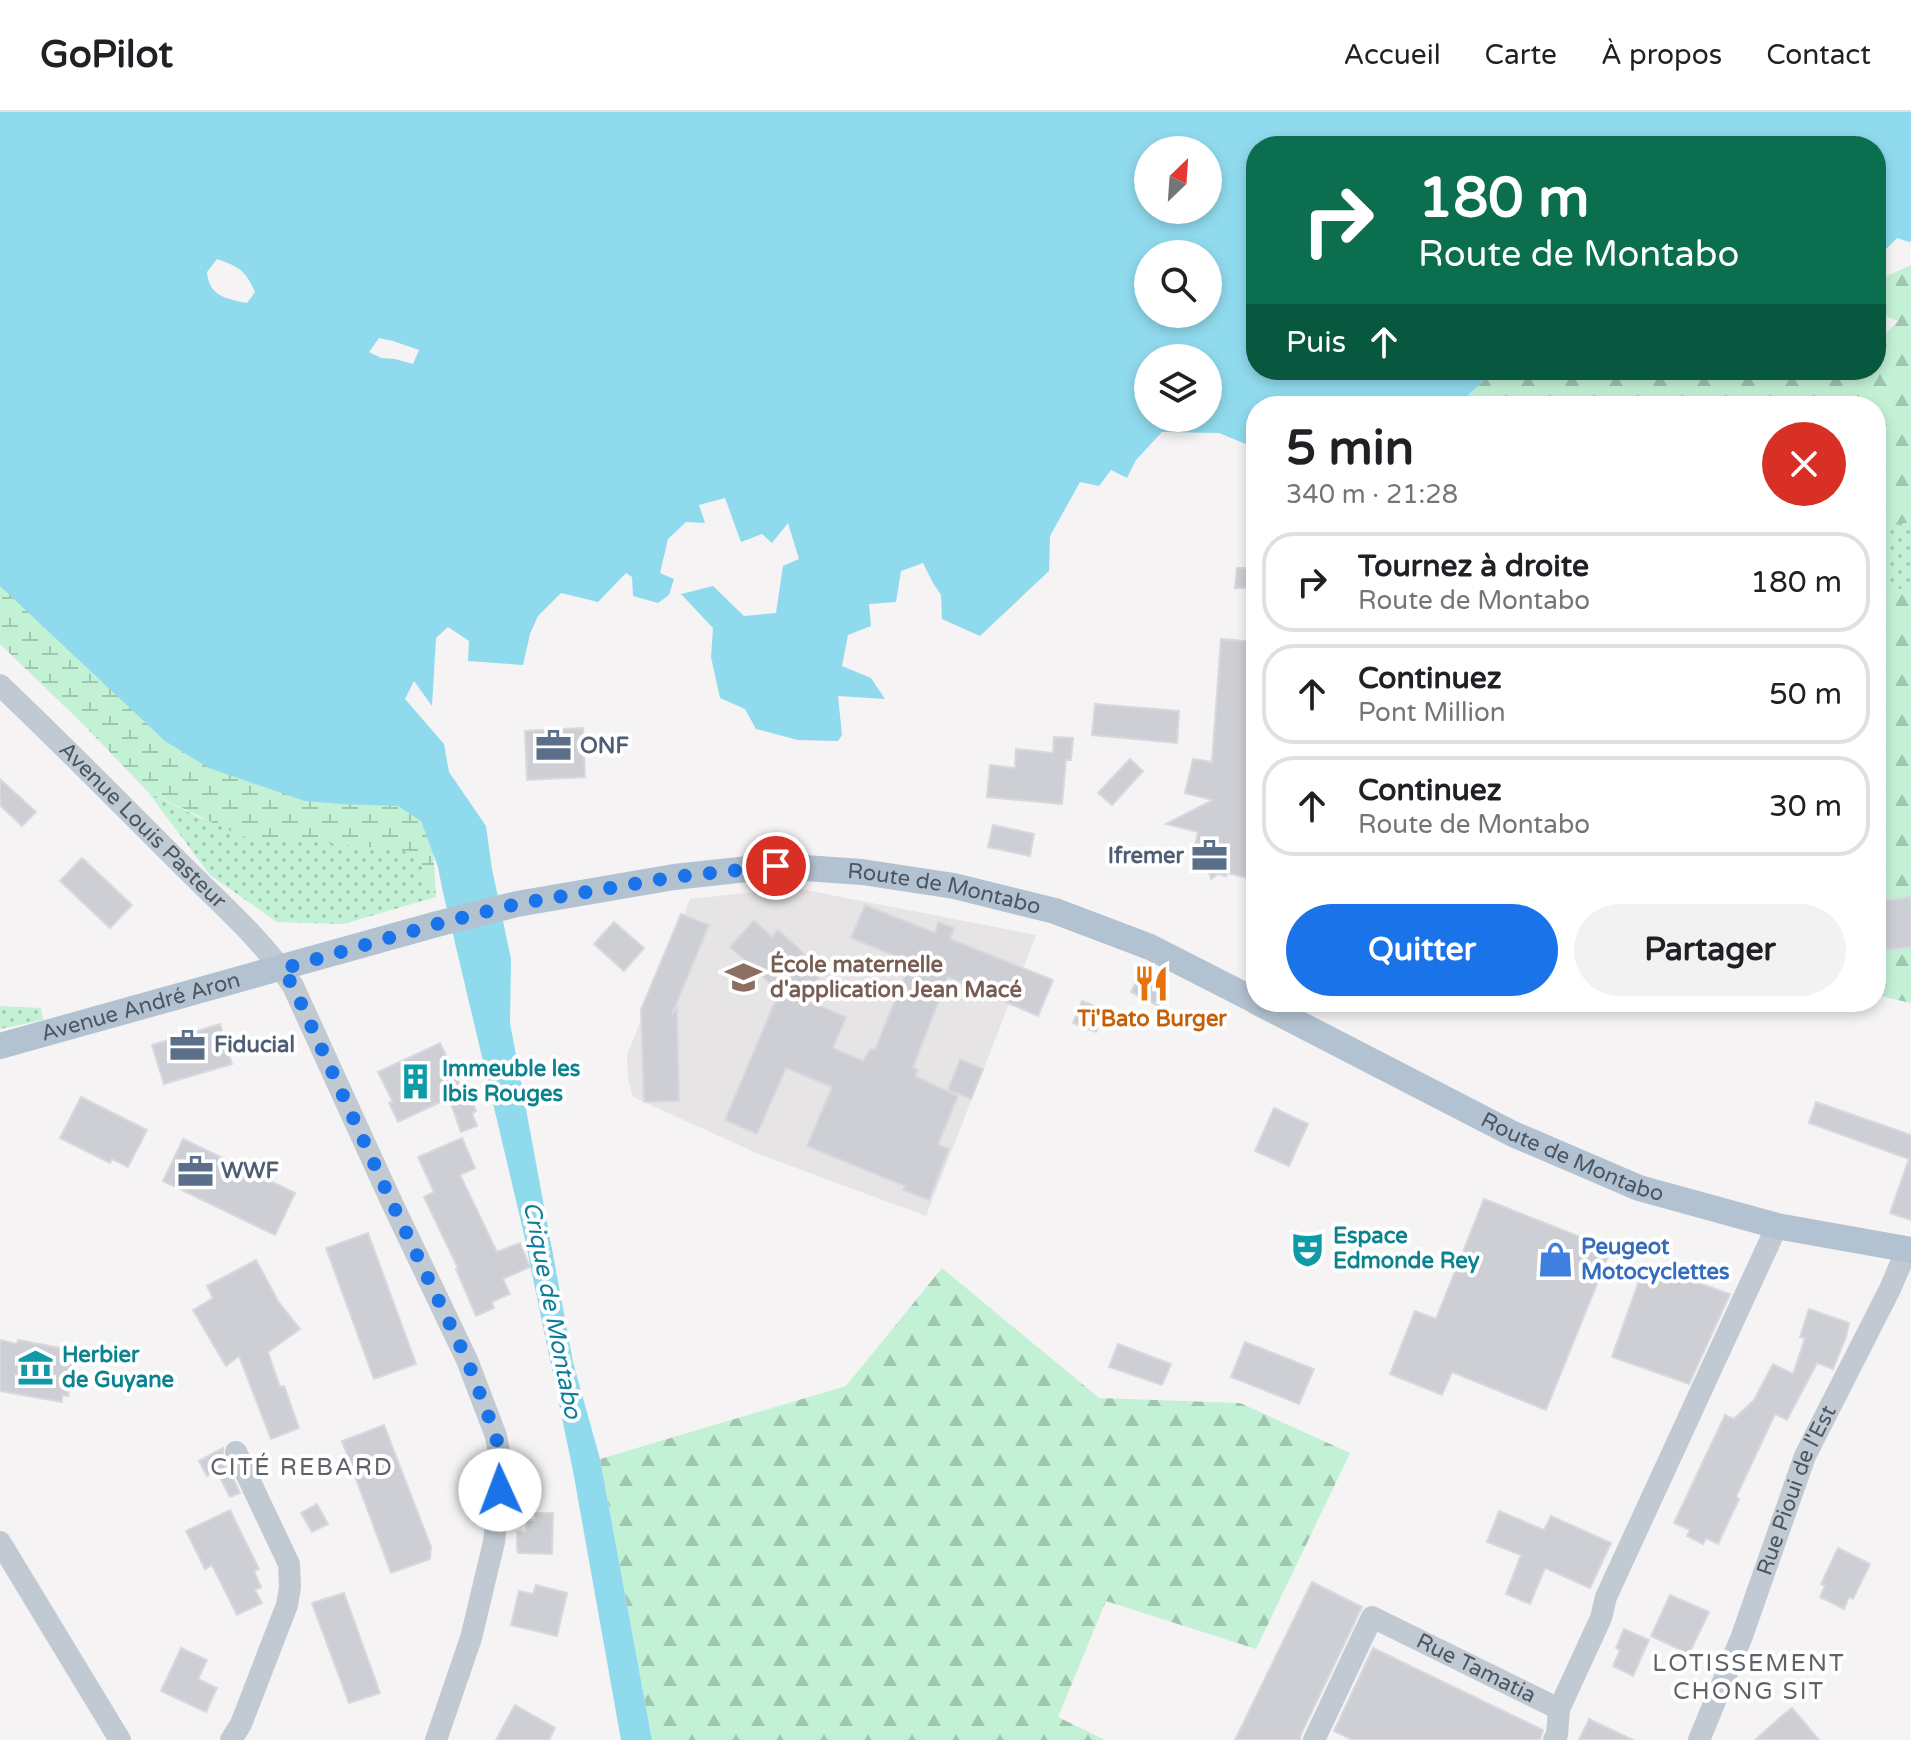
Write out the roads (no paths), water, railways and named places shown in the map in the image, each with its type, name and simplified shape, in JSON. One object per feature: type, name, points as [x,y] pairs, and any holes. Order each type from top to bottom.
[{"type":"main road","name":"Route de Montabo","points":[[282,969],[517,904],[674,877],[776,866],[862,872],[954,886],[1055,911],[1150,947],[1246,996]]},
{"type":"main road","name":"Avenue André Aron","points":[[0,1046],[282,969]]},
{"type":"main road","name":"Route de Montabo","points":[[1276,1012],[1513,1134],[1639,1188],[1777,1226],[1909,1250]]},
{"type":"street","name":"Avenue Louis Pasteur","points":[[0,685],[237,920],[282,969],[293,986],[467,1360],[496,1436],[502,1469],[494,1542],[471,1638],[436,1740]]},
{"type":"street","points":[[1559,1709],[1601,1618],[1606,1597],[1777,1226]]},
{"type":"street","name":"Rue Pioui de l'Est","points":[[1699,1740],[1742,1636],[1805,1456],[1909,1250]]},
{"type":"street","points":[[231,1740],[241,1724],[287,1605],[290,1587],[289,1564],[236,1452]]},
{"type":"street","points":[[0,1542],[120,1740]]},
{"type":"street","name":"Rue Tamatia","points":[[1314,1740],[1372,1617],[1559,1709],[1556,1737]]},
{"type":"water","name":"Crique de Montabo","points":[[0,112],[1911,112],[1911,241],[1897,238],[1886,249],[1886,136],[1246,136],[1246,380],[1485,380],[1468,396],[1246,396],[1246,444],[1219,433],[1162,432],[1136,460],[1127,478],[1111,470],[1099,486],[1080,482],[1050,536],[1049,571],[980,636],[942,619],[941,595],[923,563],[901,571],[896,602],[869,604],[871,626],[848,635],[842,666],[871,678],[885,699],[838,696],[842,735],[838,741],[798,740],[756,729],[745,709],[720,698],[711,657],[713,628],[681,594],[713,586],[744,616],[776,613],[783,566],[799,559],[788,523],[772,543],[762,534],[741,542],[725,498],[699,505],[705,523],[686,522],[668,539],[660,573],[674,579],[669,595],[658,603],[633,596],[632,577],[626,573],[598,602],[561,593],[538,616],[523,665],[468,661],[469,641],[448,627],[436,638],[432,706],[414,681],[405,699],[444,744],[449,772],[486,826],[511,959],[510,1023],[573,1362],[600,1459],[652,1740],[621,1740],[573,1471],[523,1230],[438,867],[421,821],[398,806],[305,801],[209,768],[165,741],[0,586]],"holes":[[[217,259],[245,274],[255,292],[247,303],[220,295],[208,280],[207,272]],[[379,338],[419,350],[413,364],[381,358],[369,352]]]},
{"type":"place","name":"ONF","points":[[554,746]]},
{"type":"place","name":"Ifremer","points":[[1210,856]]},
{"type":"place","name":"École maternelle d'application Jean Macé","points":[[744,978]]},
{"type":"place","name":"Ti'Bato Burger","points":[[1152,983]]},
{"type":"place","name":"Fiducial","points":[[188,1045]]},
{"type":"place","name":"Immeuble les Ibis Rouges","points":[[416,1082]]},
{"type":"place","name":"WWF","points":[[195,1171]]},
{"type":"place","name":"Espace Edmonde Rey","points":[[1307,1249]]},
{"type":"place","name":"Peugeot Motocyclettes","points":[[1555,1260]]},
{"type":"place","name":"Herbier de Guyane","points":[[36,1368]]},
{"type":"district","name":"CITÉ REBARD","points":[[302,1467]]},
{"type":"district","name":"LOTISSEMENT CHONG SIT","points":[[1749,1677]]}]
